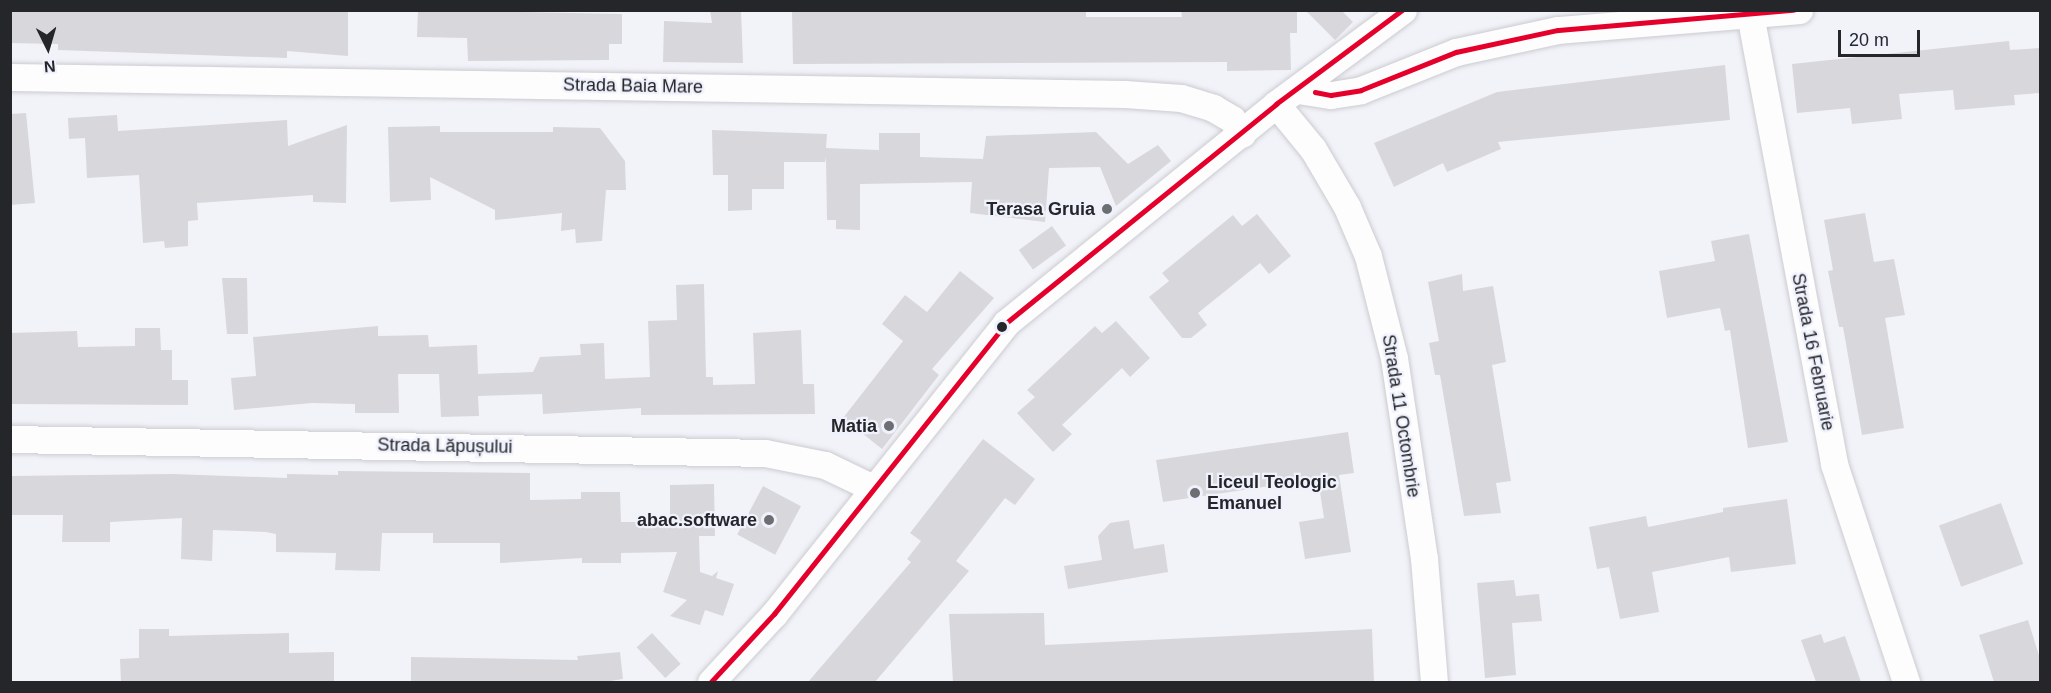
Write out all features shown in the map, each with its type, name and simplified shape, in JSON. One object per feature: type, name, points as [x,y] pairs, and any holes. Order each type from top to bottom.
[{"type":"street","points":[[711,682],[774,614],[1006,323],[1287,97],[1403,10]]},
{"type":"street","points":[[1287,97],[1330,95],[1361,90],[1456,52],[1558,30],[1799,10]]},
{"type":"street","name":"Strada 16 Februarie","points":[[1750,14],[1834,464],[1906,682]]},
{"type":"street","name":"Strada Baia Mare","points":[[10,77],[1125,94],[1181,98],[1213,108],[1232,119],[1242,134]]},
{"type":"street","name":"Strada 11 Octombrie","points":[[1287,97],[1313,149],[1347,207],[1368,256],[1394,358],[1424,558],[1434,682]]},
{"type":"street","name":"Strada Lăpușului","points":[[10,439],[765,453],[825,465],[873,488]]},
{"type":"building","points":[[348,10],[348,56],[287,51],[287,58],[58,50],[58,44],[10,43],[10,11]]},
{"type":"building","points":[[418,10],[622,14],[622,44],[609,44],[609,60],[468,61],[467,38],[417,37]]},
{"type":"building","points":[[710,10],[741,10],[743,63],[663,62],[664,21],[712,23]]},
{"type":"building","points":[[792,10],[1086,10],[1086,17],[1182,17],[1181,10],[1297,10],[1297,33],[1290,33],[1291,70],[1227,71],[1227,62],[793,64]]},
{"type":"building","points":[[1305,10],[1341,10],[1353,22],[1335,40]]},
{"type":"building","points":[[2009,41],[2010,50],[2040,48],[2040,93],[2014,95],[2015,105],[1955,110],[1953,90],[1899,94],[1902,119],[1852,124],[1850,108],[1797,113],[1792,64]]},
{"type":"building","points":[[1725,65],[1730,120],[1498,142],[1501,149],[1447,172],[1443,163],[1394,187],[1374,143],[1497,92]]},
{"type":"building","points":[[26,113],[35,203],[10,205],[10,114]]},
{"type":"building","points":[[117,115],[118,131],[287,120],[288,146],[347,125],[346,203],[313,202],[313,195],[197,203],[198,220],[188,221],[188,246],[165,248],[164,241],[143,243],[139,175],[87,178],[85,138],[69,139],[68,118]]},
{"type":"building","points":[[440,126],[440,132],[553,132],[553,127],[600,128],[625,161],[626,190],[606,190],[602,241],[576,243],[575,229],[561,231],[562,213],[495,220],[495,210],[430,177],[431,200],[390,202],[388,127]]},
{"type":"building","points":[[712,130],[827,134],[826,148],[879,150],[879,133],[920,133],[920,157],[983,159],[986,136],[1096,132],[1128,164],[1158,145],[1171,161],[1116,206],[1100,167],[1049,168],[1045,222],[970,213],[972,182],[860,184],[860,230],[836,229],[836,220],[827,220],[826,157],[825,162],[784,162],[784,189],[752,189],[752,210],[728,211],[728,175],[713,175]]},
{"type":"building","points":[[1865,213],[1874,262],[1894,259],[1905,315],[1885,318],[1904,428],[1862,435],[1843,327],[1839,327],[1828,271],[1833,270],[1824,220]]},
{"type":"building","points":[[1257,214],[1291,256],[1269,274],[1260,263],[1198,313],[1207,325],[1191,338],[1182,338],[1149,297],[1169,281],[1162,273],[1233,215],[1242,226]]},
{"type":"building","points":[[1052,226],[1066,245],[1033,270],[1019,250]]},
{"type":"building","points":[[1749,234],[1788,442],[1748,448],[1730,330],[1725,331],[1720,308],[1667,318],[1659,271],[1715,261],[1711,241]]},
{"type":"building","points":[[960,271],[994,298],[932,369],[939,375],[882,449],[843,418],[903,341],[882,324],[905,295],[927,312]]},
{"type":"building","points":[[1462,274],[1463,291],[1493,286],[1506,362],[1492,365],[1511,481],[1496,483],[1501,513],[1464,516],[1440,375],[1435,375],[1429,343],[1439,341],[1428,282]]},
{"type":"building","points":[[222,278],[247,278],[248,334],[227,334]]},
{"type":"building","points":[[704,284],[706,377],[713,377],[713,385],[755,384],[753,333],[801,330],[803,384],[814,384],[815,414],[641,415],[641,408],[543,414],[542,394],[478,396],[479,416],[441,417],[439,374],[398,374],[399,413],[355,413],[355,404],[312,403],[234,410],[231,378],[256,376],[253,337],[378,326],[378,336],[428,335],[429,347],[477,345],[478,374],[533,372],[540,357],[581,355],[580,344],[604,343],[605,379],[650,377],[648,321],[677,320],[676,285]]},
{"type":"building","points":[[1116,321],[1150,358],[1130,377],[1122,368],[1062,425],[1072,434],[1053,452],[1017,413],[1035,397],[1027,390],[1095,326],[1102,333]]},
{"type":"building","points":[[135,328],[160,328],[161,350],[172,350],[172,380],[188,380],[188,405],[10,404],[10,333],[77,331],[78,347],[135,346]]},
{"type":"building","name":"Liceul Teologic Emanuel","points":[[1348,432],[1354,473],[1339,475],[1351,552],[1305,559],[1299,522],[1324,518],[1318,479],[1163,502],[1156,460]]},
{"type":"building","points":[[983,439],[1035,479],[1015,505],[1005,498],[956,561],[969,571],[875,682],[808,682],[911,562],[907,559],[921,541],[910,533]]},
{"type":"building","points":[[338,471],[530,473],[530,500],[581,499],[581,492],[620,492],[621,522],[670,522],[670,485],[714,484],[715,536],[699,536],[700,572],[712,576],[718,571],[716,578],[734,584],[723,616],[705,610],[700,625],[670,616],[687,600],[663,592],[677,552],[621,553],[621,563],[582,563],[582,558],[500,563],[500,543],[433,543],[433,533],[382,533],[380,571],[335,570],[336,553],[276,552],[276,534],[266,532],[213,530],[212,561],[181,559],[182,518],[110,522],[110,542],[62,542],[63,515],[10,515],[10,476],[172,474],[287,478],[287,474],[338,475]]},
{"type":"building","name":"abac.software","points":[[763,486],[801,506],[775,555],[737,535]]},
{"type":"building","points":[[1787,499],[1796,564],[1731,572],[1729,557],[1652,572],[1659,612],[1620,619],[1609,567],[1597,569],[1589,527],[1646,516],[1648,527],[1723,512],[1723,508]]},
{"type":"building","points":[[2001,503],[2023,564],[1961,587],[1939,526]]},
{"type":"building","points":[[1129,520],[1134,549],[1164,544],[1168,572],[1068,589],[1064,566],[1102,560],[1098,536],[1110,523]]},
{"type":"building","points":[[1514,580],[1516,596],[1539,594],[1542,621],[1512,623],[1516,675],[1485,678],[1477,583]]},
{"type":"building","points":[[1044,613],[1045,645],[1372,629],[1374,682],[953,682],[949,614]]},
{"type":"building","points":[[2028,620],[2040,659],[2040,682],[1994,682],[1979,635]]},
{"type":"building","points":[[139,629],[169,629],[169,636],[289,633],[289,653],[334,652],[334,682],[121,682],[120,659],[139,658]]},
{"type":"building","points":[[652,633],[681,664],[665,678],[637,647]]},
{"type":"building","points":[[1821,634],[1824,643],[1845,636],[1861,682],[1816,682],[1801,640]]},
{"type":"building","points":[[620,652],[623,679],[604,682],[411,682],[411,657],[578,660],[577,656]]},
{"type":"transit line","points":[[711,682],[774,614],[1006,323],[1276,104],[1402,10]]},
{"type":"transit line","points":[[1315,92],[1331,95],[1361,90],[1456,52],[1558,30],[1793,10]]},
{"type":"place","name":"Terasa Gruia","points":[[1107,209]]},
{"type":"place","name":"Matia","points":[[889,426]]},
{"type":"place","name":"Liceul Teologic Emanuel","points":[[1195,493]]},
{"type":"place","name":"abac.software","points":[[769,520]]}]
